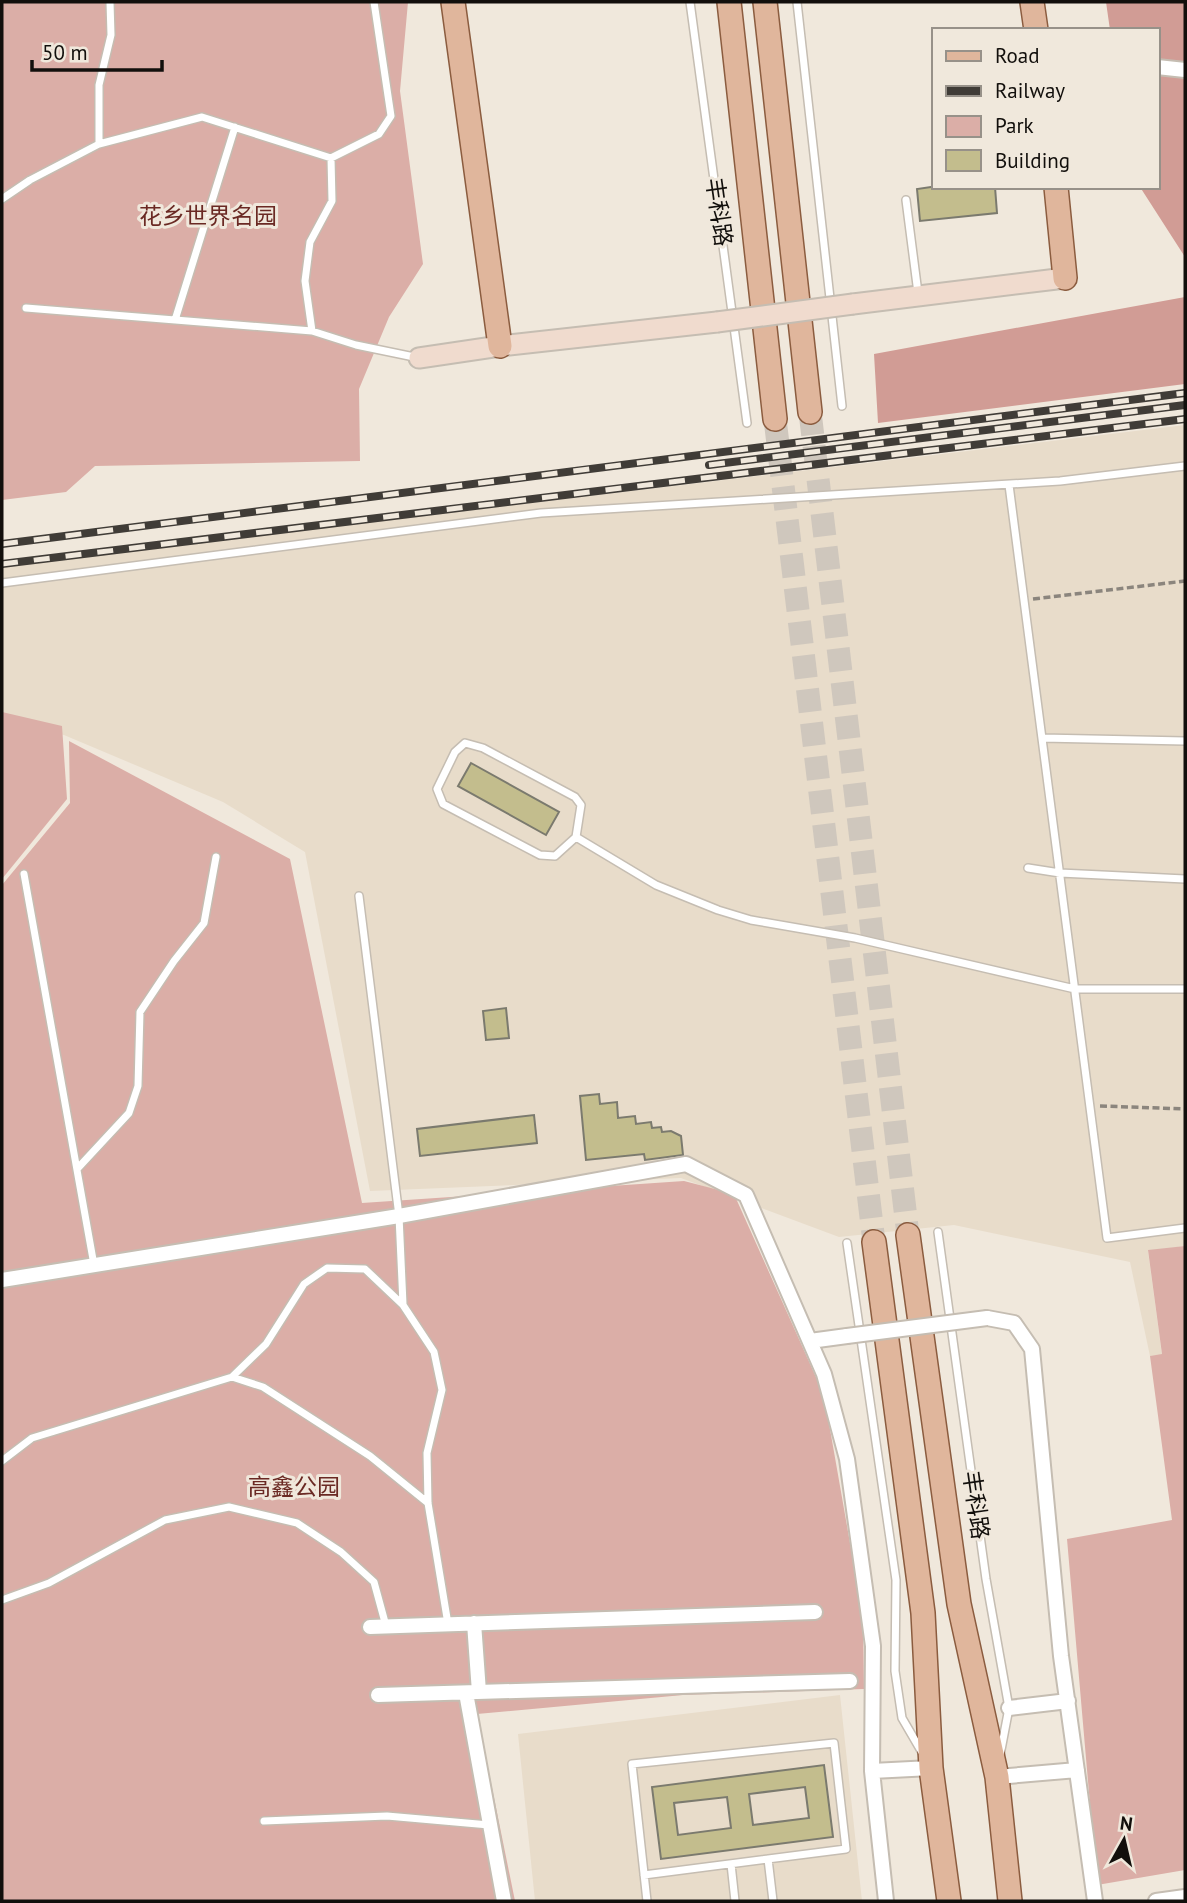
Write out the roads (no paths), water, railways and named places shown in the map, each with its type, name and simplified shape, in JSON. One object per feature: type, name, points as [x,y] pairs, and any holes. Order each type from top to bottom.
[{"type":"main road","points":[[453,2],[500,346]]},
{"type":"main road","points":[[722,2],[733,39]]},
{"type":"main road","name":"丰科路","points":[[729,2],[775,419]]},
{"type":"main road","points":[[765,2],[810,412]]},
{"type":"main road","points":[[769,41],[772,2]]},
{"type":"main road","points":[[1056,189],[1065,278]]},
{"type":"main road","name":"丰科路","points":[[908,1235],[959,1604],[997,1777],[1010,1901]]},
{"type":"main road","points":[[874,1242],[923,1613],[931,1768],[949,1901]]},
{"type":"street","points":[[1159,67],[1185,70]]},
{"type":"street","points":[[419,358],[1065,278]]},
{"type":"street","points":[[2,1280],[399,1216],[686,1164],[746,1195],[824,1374],[849,1472],[873,1646],[872,1771],[886,1901]]},
{"type":"street","points":[[810,1341],[987,1318],[1014,1323],[1032,1349],[1060,1643],[1096,1901]]},
{"type":"street","points":[[370,1627],[815,1612]]},
{"type":"street","points":[[474,1623],[472,1693],[490,1825],[504,1901]]},
{"type":"street","points":[[378,1695],[850,1681]]},
{"type":"street","points":[[1009,1708],[1068,1701]]},
{"type":"street","points":[[872,1771],[931,1768]]},
{"type":"street","points":[[997,1777],[1077,1770]]},
{"type":"street","points":[[1156,1901],[1185,1897]]},
{"type":"lane","points":[[99,144],[99,85],[111,35],[110,2]]},
{"type":"lane","points":[[2,199],[30,180],[99,144],[202,117],[331,158],[379,134],[391,116],[374,2]]},
{"type":"lane","name":"丰科路","points":[[690,2],[747,423]]},
{"type":"lane","points":[[797,2],[842,406]]},
{"type":"lane","points":[[175,320],[235,127]]},
{"type":"lane","points":[[312,331],[305,281],[310,242],[331,201],[331,158]]},
{"type":"lane","points":[[906,200],[918,296]]},
{"type":"lane","points":[[26,308],[312,331],[356,345],[419,358]]},
{"type":"lane","points":[[2,583],[541,513],[1009,485],[1185,466]]},
{"type":"lane","points":[[1009,485],[1107,1238],[1185,1228]]},
{"type":"lane","points":[[1042,738],[1185,741]]},
{"type":"lane","points":[[465,743],[483,748],[575,797],[581,806],[576,837],[555,856],[540,855],[443,804],[437,789],[455,752],[465,743]]},
{"type":"lane","points":[[576,837],[656,885],[751,920],[855,938],[1075,989],[1185,989]]},
{"type":"lane","points":[[77,1169],[129,1113],[138,1086],[140,1012],[174,961],[204,923],[216,857]]},
{"type":"lane","points":[[1028,868],[1060,873],[1185,879]]},
{"type":"lane","points":[[24,874],[94,1265]]},
{"type":"lane","points":[[359,896],[399,1216],[403,1305]]},
{"type":"lane","name":"丰科路","points":[[938,1232],[986,1579],[1009,1708],[997,1777]]},
{"type":"lane","points":[[847,1243],[896,1580],[895,1671],[900,1706],[902,1718],[931,1768]]},
{"type":"lane","points":[[2,1461],[32,1438],[232,1377],[267,1344],[304,1284],[327,1268],[365,1269],[403,1305],[434,1352],[442,1390],[427,1453],[428,1503],[448,1624]]},
{"type":"lane","points":[[232,1377],[263,1387],[317,1421],[370,1456],[428,1503]]},
{"type":"lane","points":[[2,1600],[49,1583],[165,1520],[229,1507],[297,1523],[341,1552],[374,1582],[386,1626]]},
{"type":"lane","points":[[644,1875],[846,1849],[834,1743],[632,1764],[644,1875],[647,1901]]},
{"type":"lane","points":[[264,1821],[387,1816],[490,1825]]},
{"type":"lane","points":[[768,1859],[773,1901]]},
{"type":"lane","points":[[731,1864],[735,1901]]},
{"type":"tunnel","points":[[810,412],[908,1235]]},
{"type":"tunnel","points":[[775,419],[874,1242]]},
{"type":"railway","points":[[2,544],[1185,393]]},
{"type":"railway","points":[[709,465],[1185,405]]},
{"type":"railway","points":[[2,564],[1185,419]]},
{"type":"park label","name":"花乡世界名园","points":[[208,216]]},
{"type":"park label","name":"高鑫公园","points":[[294,1487]]}]
